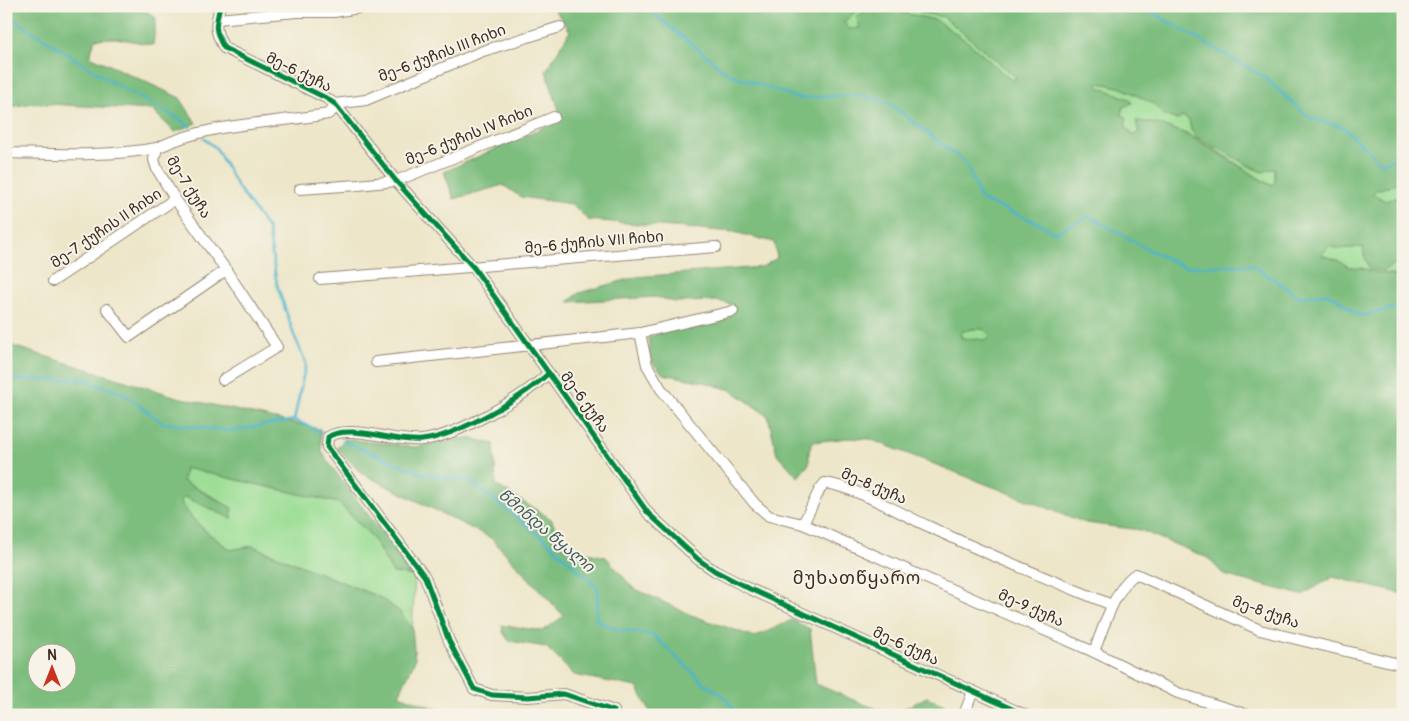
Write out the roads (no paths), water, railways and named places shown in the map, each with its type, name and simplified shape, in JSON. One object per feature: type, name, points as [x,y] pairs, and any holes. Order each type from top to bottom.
[{"type":"street","name":"მე-6 ქუჩა","points":[[220,6],[216,34],[224,48],[326,98],[334,104],[396,181],[474,268],[648,513],[699,560],[715,571],[750,589],[1026,715]]},
{"type":"street","points":[[217,19],[297,12],[334,12],[371,6]]},
{"type":"street","name":"მე-6 ქუჩის III ჩიხი","points":[[334,104],[366,100],[483,51],[560,27]]},
{"type":"street","name":"მე-7 ქუჩა","points":[[223,380],[277,347],[226,270],[175,199],[157,169],[154,160],[157,148],[176,138],[206,130],[328,114],[333,110],[334,104]]},
{"type":"street","name":"მე-6 ქუჩის IV ჩიხი","points":[[300,189],[396,181],[554,117]]},
{"type":"street","points":[[6,153],[80,155],[136,152],[157,148]]},
{"type":"street","name":"მე-7 ქუჩის II ჩიხი","points":[[53,281],[175,199]]},
{"type":"street","name":"მე-6 ქუჩის VII ჩიხი","points":[[320,279],[716,247]]},
{"type":"street","points":[[107,309],[129,337],[226,270]]},
{"type":"street","points":[[376,362],[640,333],[733,311]]},
{"type":"street","points":[[640,333],[647,365],[661,389],[755,504],[769,516],[803,524]]},
{"type":"street","points":[[549,373],[535,386],[491,413],[444,436],[420,440],[335,432],[328,437],[327,447],[425,578],[449,641],[474,689],[492,695],[528,697],[564,694],[614,711]]},
{"type":"street","name":"მე-8 ქუჩა","points":[[803,524],[820,489],[825,483],[834,484],[869,498],[999,559],[1112,605]]},
{"type":"street","name":"მე-9 ქუჩა","points":[[803,524],[1094,652],[1178,693],[1248,715]]},
{"type":"street","name":"მე-8 ქუჩა","points":[[1094,652],[1112,605],[1130,577],[1136,574],[1260,630],[1403,664]]},
{"type":"street","points":[[964,715],[974,691]]},
{"type":"waterway","points":[[644,6],[729,74],[798,98],[858,95],[889,103],[966,163],[981,200],[1041,224],[1055,233],[1089,216],[1151,251],[1185,267],[1252,265],[1300,297],[1326,294],[1335,297],[1359,316],[1403,306]]},
{"type":"waterway","points":[[1141,6],[1264,77],[1310,118],[1343,127],[1381,163],[1403,157]]},
{"type":"waterway","points":[[13,19],[113,83],[181,120],[190,127]]},
{"type":"waterway","points":[[203,138],[216,148],[237,186],[268,229],[277,285],[306,363],[294,420]]},
{"type":"waterway","name":"წმინდა წყალი","points":[[6,380],[82,379],[124,394],[163,423],[231,431],[294,420],[324,433]]},
{"type":"waterway","name":"წმინდა წყალი","points":[[343,441],[420,473],[470,481],[546,540],[598,588],[596,620],[615,629],[653,635],[704,683],[725,697],[737,715]]},
{"type":"district","name":"მუხათწყარო","points":[[857,578]]}]
